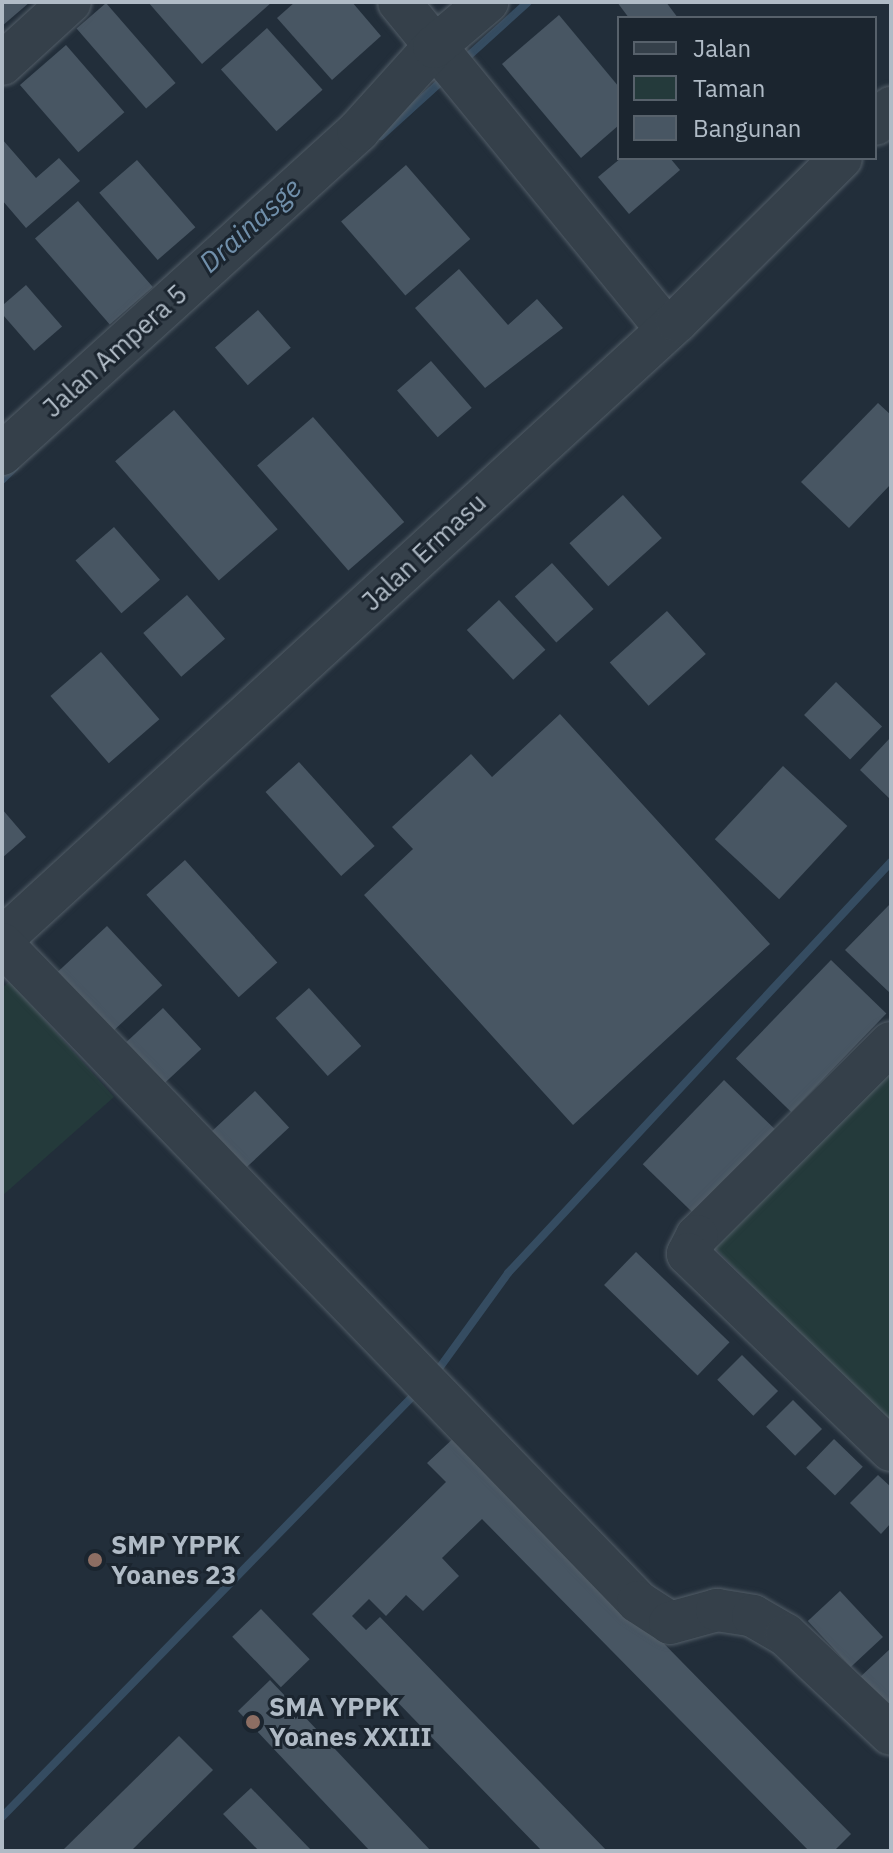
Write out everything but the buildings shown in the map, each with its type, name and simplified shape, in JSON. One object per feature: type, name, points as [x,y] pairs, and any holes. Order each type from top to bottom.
[{"type":"street","points":[[2,64],[70,2]]},
{"type":"street","points":[[399,2],[667,329]]},
{"type":"street","name":"Jalan Ampera 5","points":[[2,454],[358,131],[434,47],[487,2]]},
{"type":"street","name":"Jalan Ermasu","points":[[2,942],[667,329],[839,160]]},
{"type":"street","points":[[2,942],[638,1602],[670,1623],[717,1610],[753,1616],[786,1635],[891,1734]]},
{"type":"street","points":[[891,1043],[697,1236],[688,1254],[891,1450]]},
{"type":"green space","points":[[10,981],[114,1097],[2,1196],[2,988]]},
{"type":"green space","points":[[891,1050],[891,1428],[712,1245]]},
{"type":"waterway","name":"Drainasge","points":[[464,60],[528,2]]},
{"type":"waterway","name":"Drainasge","points":[[381,136],[445,78]]},
{"type":"waterway","name":"Drainasge","points":[[2,480],[15,467]]},
{"type":"waterway","points":[[435,1374],[508,1273],[891,862]]},
{"type":"waterway","points":[[2,1817],[413,1396]]},
{"type":"place","name":"SMP YPPK Yoanes 23","points":[[95,1560]]},
{"type":"place","name":"SMA YPPK Yoanes XXIII","points":[[253,1722]]}]
